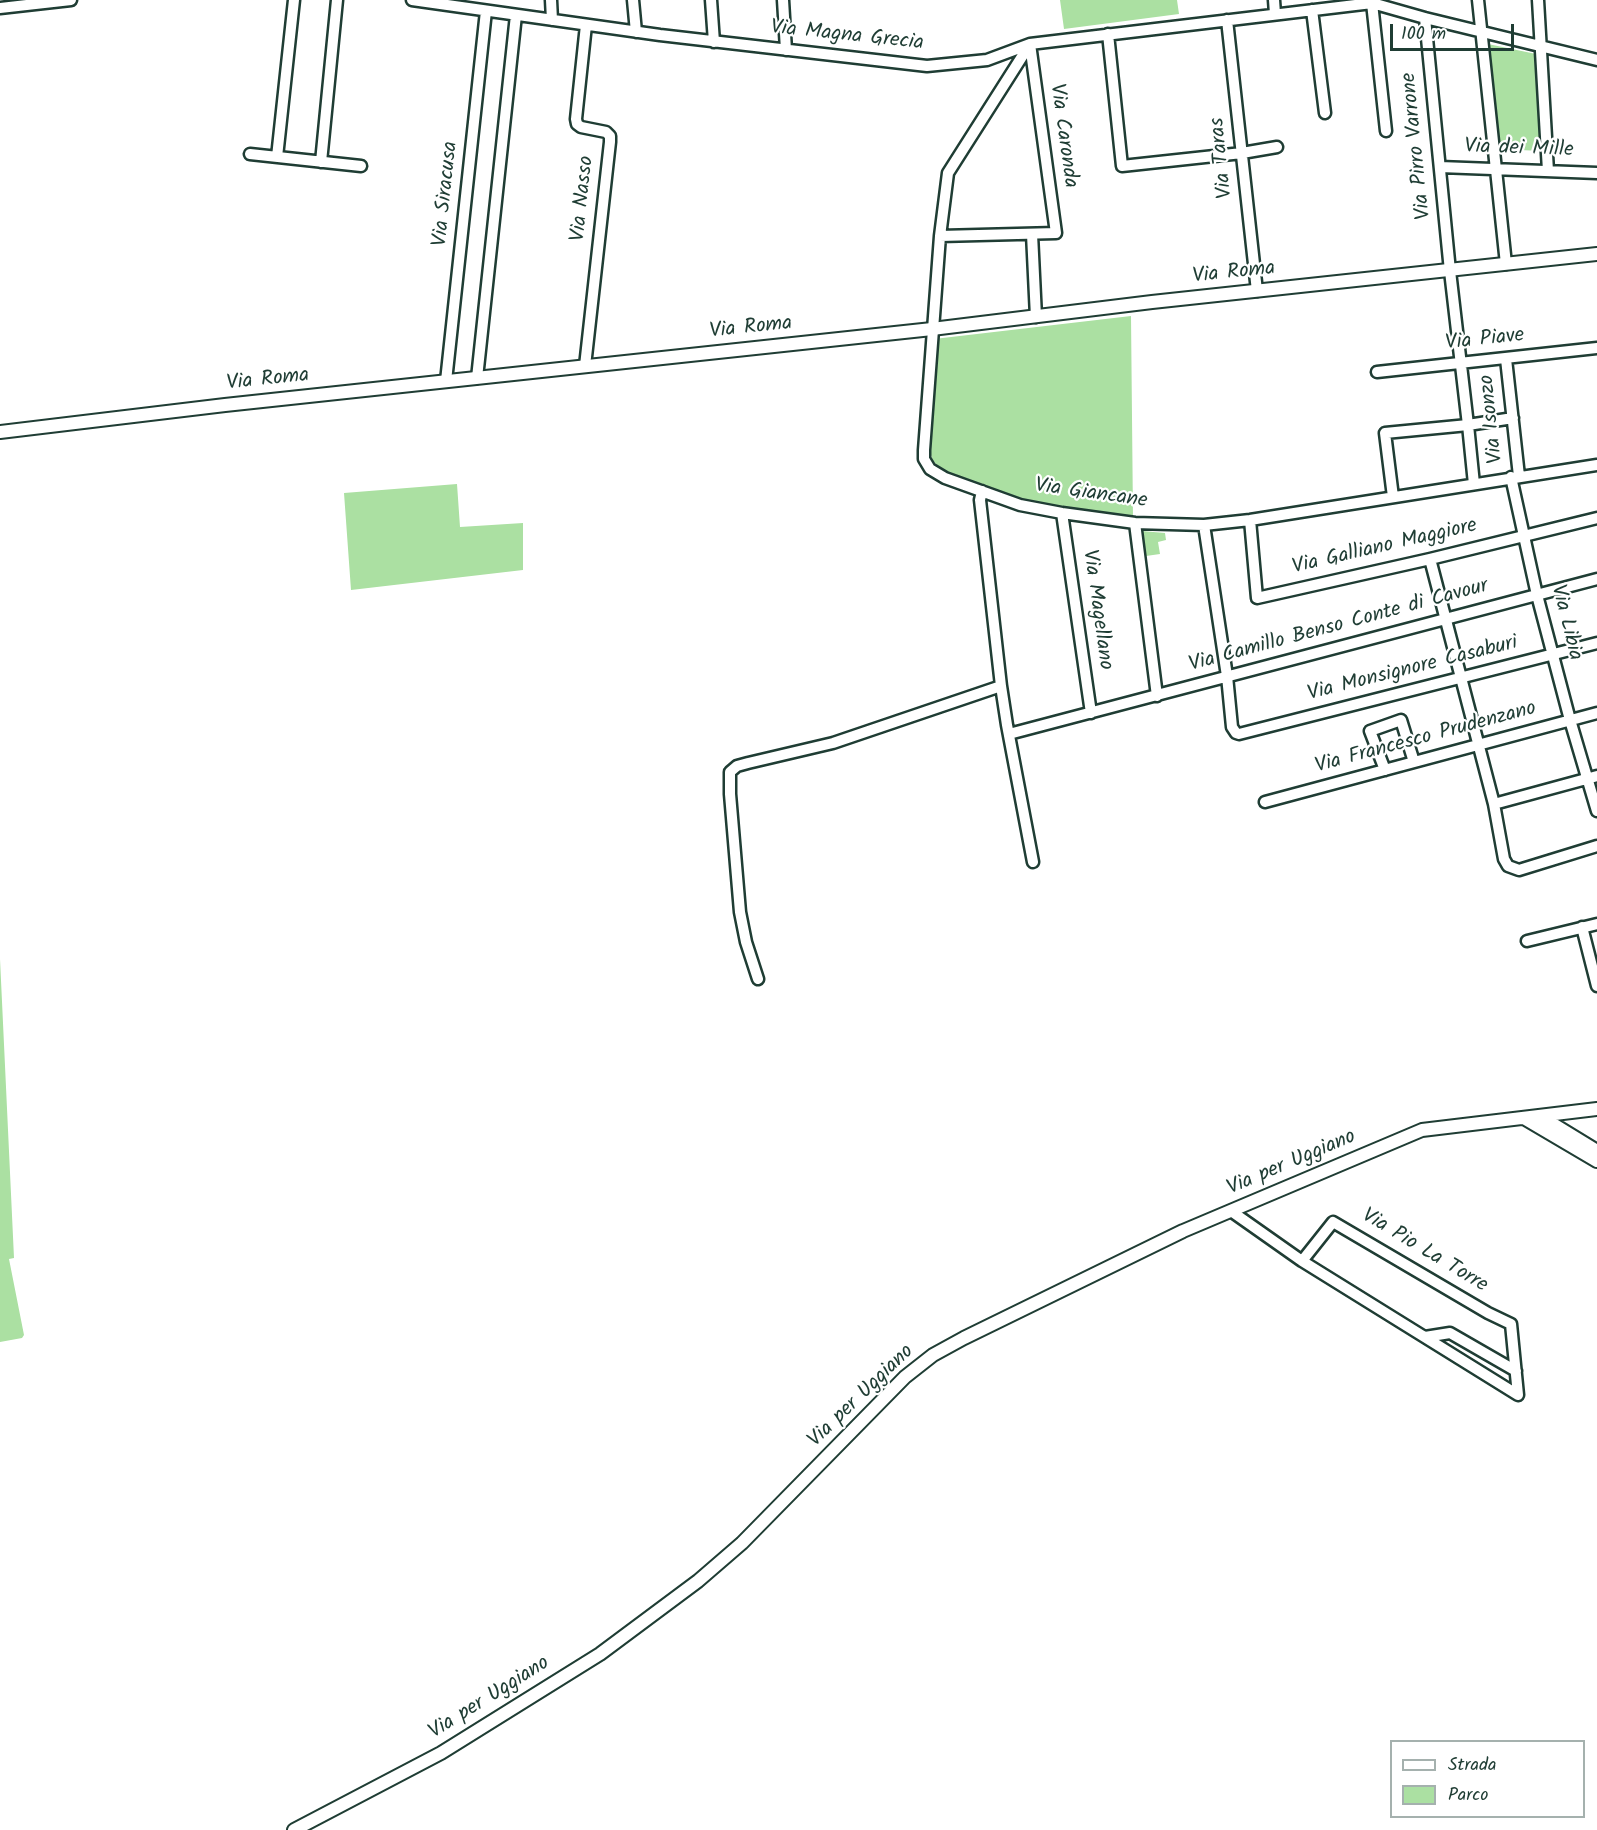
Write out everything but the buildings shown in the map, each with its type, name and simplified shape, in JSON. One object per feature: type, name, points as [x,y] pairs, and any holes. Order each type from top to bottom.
[{"type":"street","points":[[0,8],[71,0]]},
{"type":"street","points":[[277,157],[294,0]]},
{"type":"street","points":[[321,162],[337,0]]},
{"type":"street","name":"Via Magna Grecia","points":[[412,0],[471,4],[486,10],[636,32],[927,66],[987,60],[1030,44],[1275,14],[1318,6],[1372,3]]},
{"type":"street","points":[[551,0],[552,20]]},
{"type":"street","points":[[633,0],[636,32]]},
{"type":"street","points":[[711,0],[714,42]]},
{"type":"street","points":[[783,0],[786,50]]},
{"type":"street","points":[[1274,0],[1275,14]]},
{"type":"street","points":[[1478,0],[1506,264]]},
{"type":"street","points":[[1538,0],[1548,171]]},
{"type":"street","points":[[1386,132],[1372,3],[1399,5],[1425,18],[1597,60]]},
{"type":"street","points":[[1318,6],[1325,113]]},
{"type":"street","name":"Via Siracusa","points":[[446,381],[486,10]]},
{"type":"street","points":[[477,378],[516,15]]},
{"type":"street","name":"Via Pirro Varrone","points":[[1425,18],[1473,484]]},
{"type":"street","name":"Via Taras","points":[[1227,20],[1257,291]]},
{"type":"street","name":"Via Nasso","points":[[585,366],[610,141],[610,136],[606,132],[581,127],[577,124],[586,25]]},
{"type":"street","points":[[1108,34],[1122,166],[1277,147]]},
{"type":"street","name":"Via Caronda","points":[[1030,44],[1056,233],[1032,234]]},
{"type":"street","name":"Via Giancane","points":[[1030,44],[948,173],[932,329],[924,459],[930,470],[1020,505],[1136,523],[1204,525],[1250,520],[1597,465]]},
{"type":"street","points":[[250,154],[361,166]]},
{"type":"street","name":"Via dei Mille","points":[[1440,167],[1597,173]]},
{"type":"street","points":[[940,236],[1032,234],[1036,317]]},
{"type":"street","name":"Via Roma","points":[[0,432],[1597,254]]},
{"type":"street","name":"Via Piave","points":[[1377,372],[1597,348]]},
{"type":"street","name":"Via Isonzo","points":[[1506,358],[1513,418],[1515,477]]},
{"type":"street","points":[[1393,497],[1385,433],[1513,418]]},
{"type":"street","name":"Via Libia","points":[[1515,477],[1537,595],[1570,720],[1592,777],[1597,811]]},
{"type":"street","points":[[982,491],[980,500],[1001,686],[1033,862]]},
{"type":"street","name":"Via Magellano","points":[[1062,513],[1091,713]]},
{"type":"street","name":"Via Galliano Maggiore","points":[[1250,520],[1257,598],[1597,518]]},
{"type":"street","points":[[1136,523],[1157,696]]},
{"type":"street","points":[[1204,525],[1227,676]]},
{"type":"street","points":[[1430,559],[1494,804],[1504,859],[1508,866],[1520,870],[1597,846]]},
{"type":"street","name":"Via Camillo Benso Conte di Cavour","points":[[1009,734],[1597,579]]},
{"type":"street","name":"Via Monsignore Casaburi","points":[[1227,676],[1233,727],[1239,734],[1597,643]]},
{"type":"street","points":[[758,979],[746,942],[740,912],[729,788],[730,772],[737,766],[833,743],[1001,686]]},
{"type":"street","name":"Via Francesco Prudenzano","points":[[1265,802],[1597,713]]},
{"type":"street","points":[[1385,770],[1370,731],[1401,720],[1414,762]]},
{"type":"street","points":[[1494,804],[1592,777]]},
{"type":"street","points":[[1527,941],[1597,924]]},
{"type":"street","points":[[1582,927],[1597,986]]},
{"type":"street","points":[[1540,1116],[1597,1109]]},
{"type":"street","points":[[1540,1116],[1597,1150]]},
{"type":"street","name":"Via per Uggiano","points":[[294,1830],[441,1753],[600,1654],[689,1588],[742,1543],[905,1377],[933,1355],[1175,1236],[1422,1130],[1540,1116]]},
{"type":"street","points":[[1524,1118],[1597,1161]]},
{"type":"street","points":[[1231,1211],[1302,1261],[1518,1395],[1516,1371],[1450,1333],[1425,1337]]},
{"type":"street","name":"Via Pio La Torre","points":[[1302,1261],[1333,1222],[1510,1324],[1516,1371]]},
{"type":"green space","points":[[1060,0],[1177,0],[1179,14],[1064,29]]},
{"type":"green space","points":[[1488,44],[1536,54],[1541,151],[1499,149]]},
{"type":"green space","points":[[1131,316],[1133,518],[1029,501],[942,470],[933,461],[927,443],[934,339]]},
{"type":"green space","points":[[457,484],[460,527],[523,523],[523,570],[351,590],[344,493]]},
{"type":"green space","points":[[1142,531],[1165,533],[1166,540],[1158,542],[1160,554],[1146,556]]},
{"type":"green space","points":[[0,959],[14,1258],[9,1259],[24,1335],[22,1338],[0,1342]]}]
